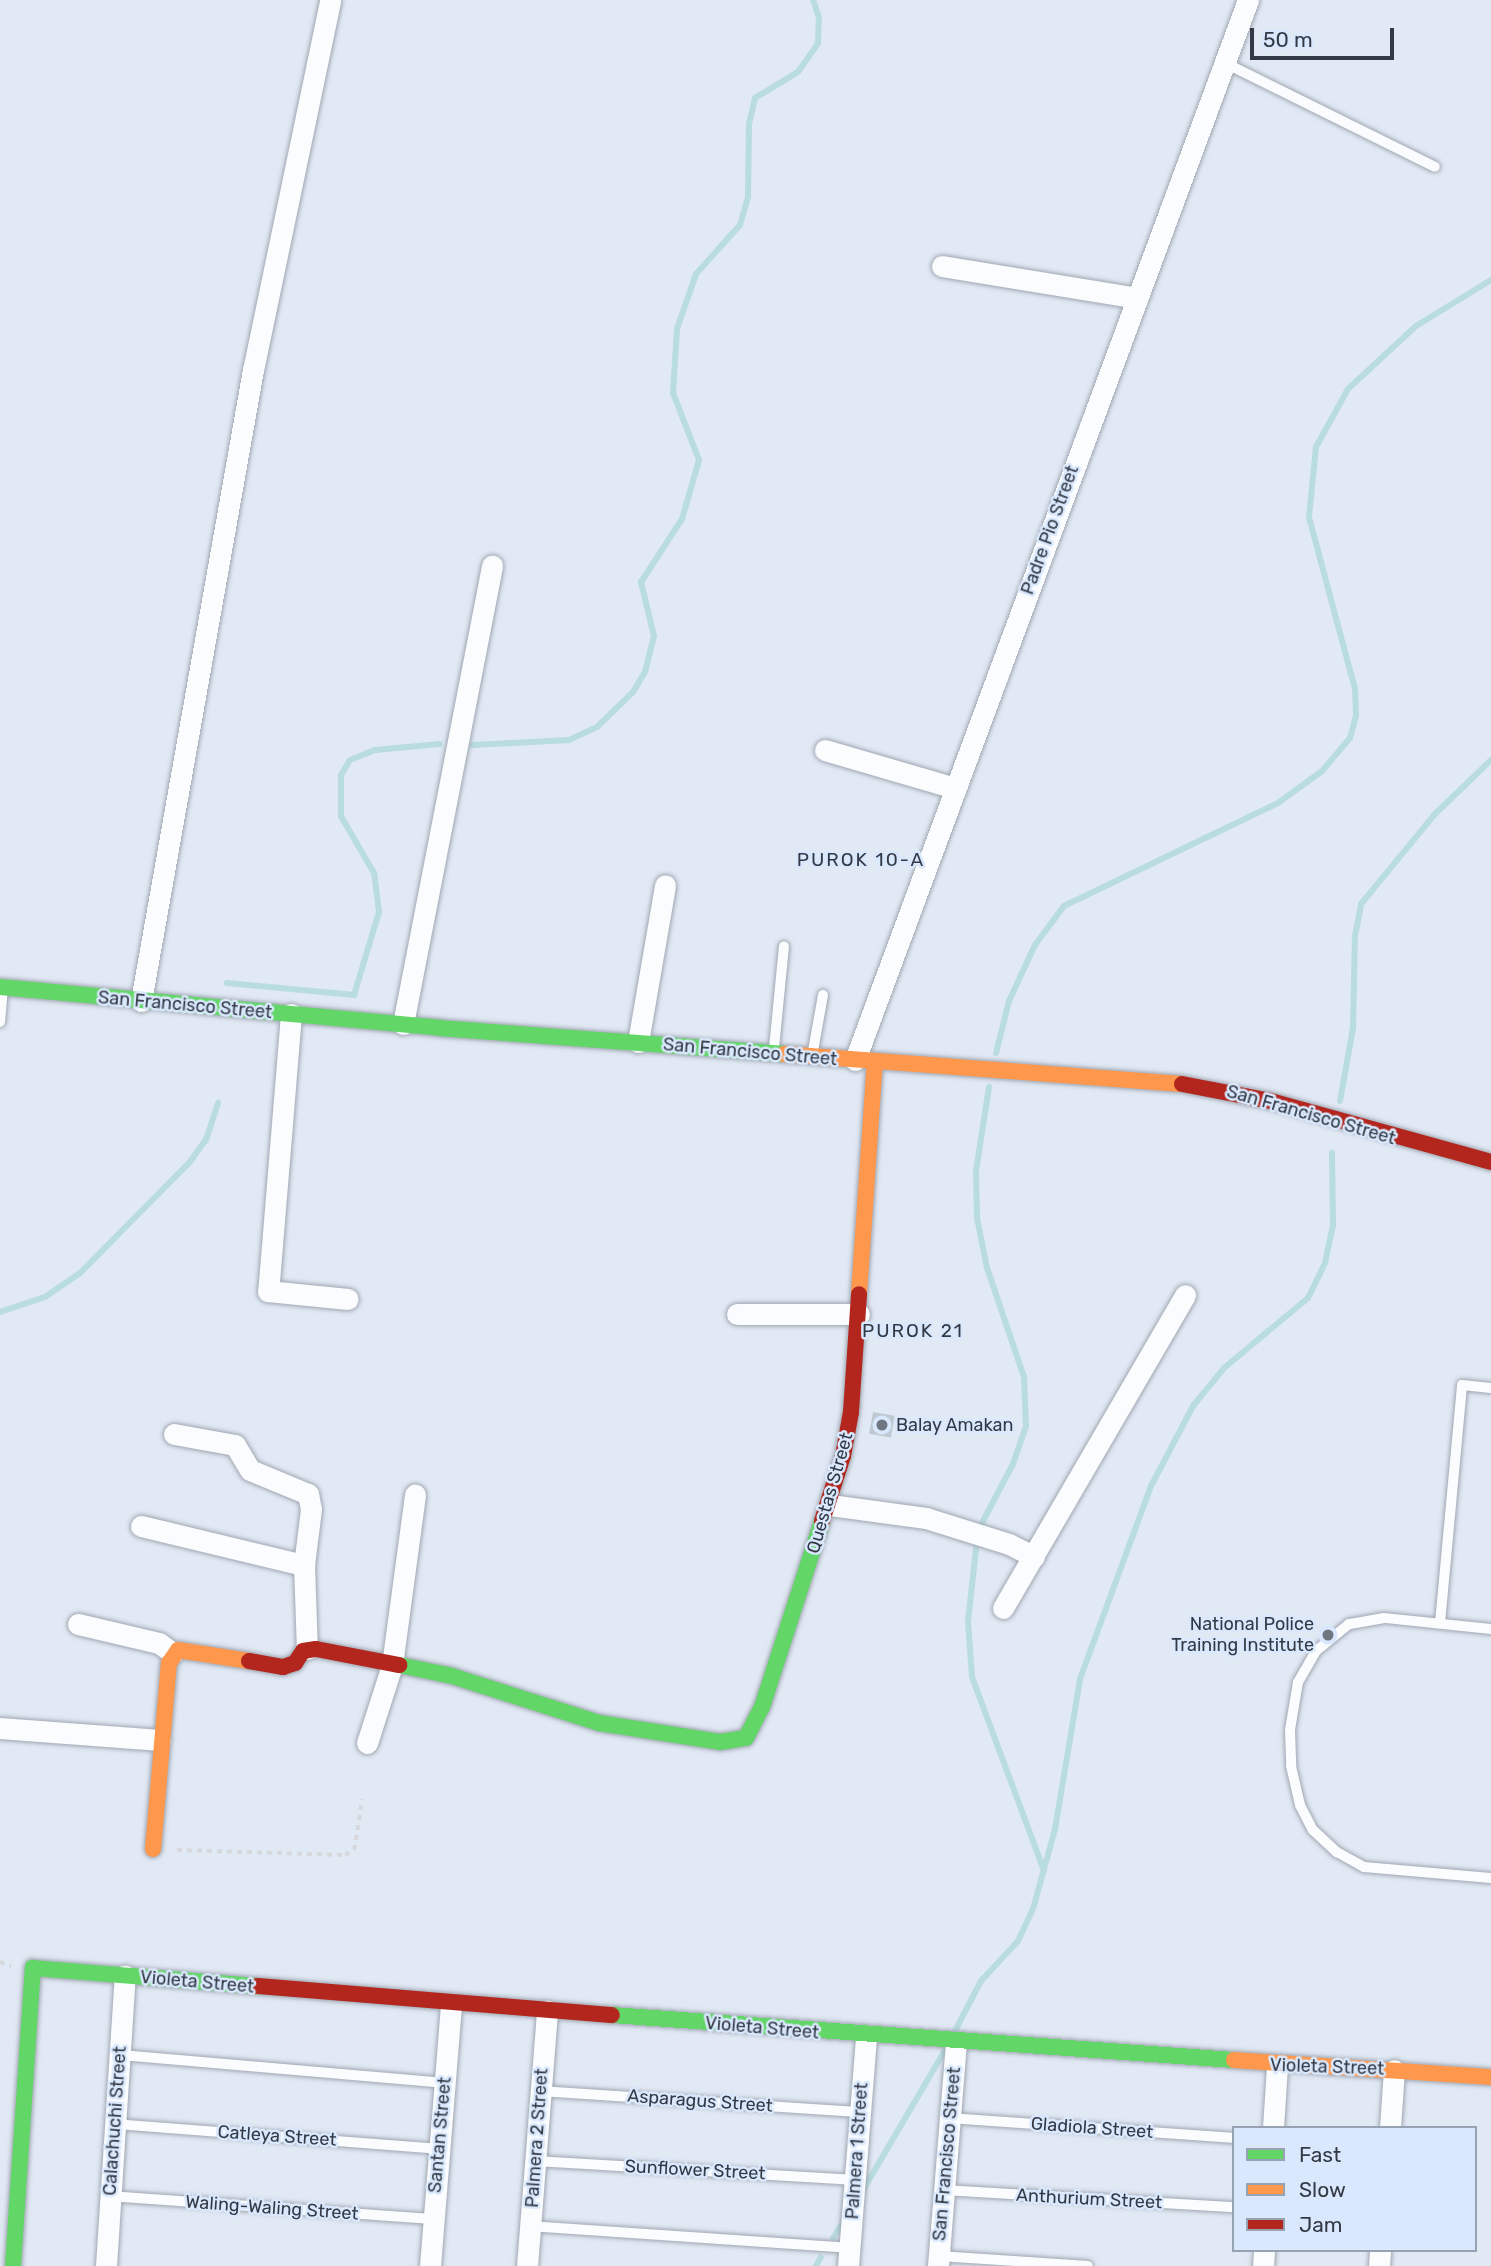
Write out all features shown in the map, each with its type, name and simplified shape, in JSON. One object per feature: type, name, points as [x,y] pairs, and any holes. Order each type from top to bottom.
[{"type":"street","points":[[141,1001],[253,370],[330,0]]},
{"type":"street","name":"Padre Pio Street","points":[[865,1061],[955,788],[1248,0]]},
{"type":"street","points":[[942,266],[1136,298]]},
{"type":"street","points":[[403,1024],[492,566]]},
{"type":"street","points":[[825,750],[955,788]]},
{"type":"street","points":[[638,1042],[665,885]]},
{"type":"street","name":"San Francisco Street","points":[[2,987],[403,1024],[774,1051],[865,1061],[1217,1088],[1491,1162]]},
{"type":"street","points":[[291,1014],[268,1291],[348,1299]]},
{"type":"street","name":"Questas Street","points":[[392,1665],[452,1676],[599,1723],[741,1741],[752,1731],[830,1505],[851,1412],[859,1314],[865,1061]]},
{"type":"street","points":[[1003,1608],[1185,1294]]},
{"type":"street","points":[[737,1314],[859,1314]]},
{"type":"street","points":[[78,1624],[159,1643],[173,1653],[194,1650],[283,1667],[295,1663],[307,1649],[304,1565],[311,1504],[303,1489],[250,1470],[235,1445],[174,1434]]},
{"type":"street","points":[[367,1743],[392,1665],[415,1495]]},
{"type":"street","points":[[830,1505],[926,1518],[1009,1544],[1034,1557]]},
{"type":"street","points":[[141,1526],[304,1565]]},
{"type":"street","points":[[307,1649],[392,1665]]},
{"type":"street","points":[[153,1849],[160,1741],[173,1653]]},
{"type":"street","points":[[0,1728],[160,1741]]},
{"type":"street","name":"Violeta Street","points":[[13,2266],[33,1968],[956,2043],[1277,2066],[1317,2063],[1491,2077]]},
{"type":"street","name":"Calachuchi Street","points":[[106,2266],[125,1976]]},
{"type":"street","name":"Santan Street","points":[[430,2266],[451,2004]]},
{"type":"street","name":"Palmera 2 Street","points":[[527,2266],[547,2011]]},
{"type":"street","name":"Palmera 1 Street","points":[[849,2257],[866,2036]]},
{"type":"street","name":"San Francisco Street","points":[[938,2261],[956,2043]]},
{"type":"street","points":[[1273,2126],[1277,2066]]},
{"type":"street","points":[[1390,2126],[1394,2070]]},
{"type":"lane","points":[[1225,63],[1435,167]]},
{"type":"lane","points":[[774,1051],[783,946]]},
{"type":"lane","points":[[0,1022],[2,987]]},
{"type":"lane","points":[[813,1056],[823,995]]},
{"type":"lane","points":[[1440,1623],[1462,1385],[1491,1388]]},
{"type":"lane","points":[[1491,1629],[1384,1618],[1349,1623],[1316,1651],[1298,1682],[1290,1730],[1291,1766],[1300,1805],[1312,1830],[1346,1857],[1364,1867],[1491,1878]]},
{"type":"lane","points":[[120,2055],[444,2083]]},
{"type":"lane","name":"Asparagus Street","points":[[541,2091],[860,2112]]},
{"type":"lane","name":"Gladiola Street","points":[[950,2118],[1232,2138]]},
{"type":"lane","name":"Catleya Street","points":[[115,2124],[439,2149]]},
{"type":"lane","name":"Sunflower Street","points":[[536,2161],[855,2180]]},
{"type":"lane","name":"Anthurium Street","points":[[944,2190],[1232,2207]]},
{"type":"lane","name":"Waling-Waling Street","points":[[110,2196],[434,2219]]},
{"type":"lane","points":[[530,2226],[849,2257]]},
{"type":"lane","points":[[938,2261],[1088,2266]]},
{"type":"path","points":[[153,1849],[345,1855],[354,1850],[362,1800]]},
{"type":"building","points":[[873,1412],[895,1416],[891,1437],[869,1434]]},
{"type":"waterway","points":[[473,745],[569,740],[597,727],[633,692],[645,672],[654,636],[641,582],[682,519],[699,460],[673,393],[677,329],[696,274],[740,225],[748,197],[749,124],[755,98],[798,72],[818,43],[819,18],[813,0]]},
{"type":"waterway","points":[[996,1053],[1009,1001],[1035,945],[1064,906],[1278,803],[1322,771],[1350,738],[1356,715],[1355,689],[1309,517],[1316,447],[1348,389],[1416,326],[1491,280]]},
{"type":"waterway","points":[[227,983],[354,995],[379,912],[374,873],[341,816],[341,775],[350,760],[375,750],[440,744]]},
{"type":"waterway","points":[[1340,1101],[1353,1028],[1355,936],[1361,904],[1434,815],[1491,760]]},
{"type":"waterway","points":[[982,1523],[1013,1464],[1026,1426],[1024,1377],[987,1268],[977,1218],[976,1171],[989,1087]]},
{"type":"waterway","points":[[0,1312],[45,1297],[80,1273],[189,1163],[206,1140],[218,1103]]},
{"type":"waterway","points":[[954,2033],[981,1981],[1018,1941],[1033,1909],[1055,1829],[1080,1679],[1151,1486],[1193,1406],[1224,1368],[1308,1298],[1325,1263],[1333,1226],[1332,1153]]},
{"type":"waterway","points":[[977,1540],[968,1622],[972,1677],[1044,1871]]},
{"type":"waterway","points":[[863,2190],[944,2052]]},
{"type":"waterway","points":[[833,2238],[843,2222]]},
{"type":"waterway","points":[[816,2266],[821,2257]]},
{"type":"traffic: fast","points":[[0,987],[440,1028],[784,1054]]},
{"type":"traffic: fast","points":[[399,1665],[452,1676],[599,1723],[720,1742],[746,1738],[762,1707],[822,1521]]},
{"type":"traffic: fast","points":[[13,2266],[33,1968],[257,1986]]},
{"type":"traffic: fast","points":[[612,2015],[1234,2060]]},
{"type":"traffic: slow","points":[[784,1054],[1182,1084]]},
{"type":"traffic: slow","points":[[859,1294],[875,1062]]},
{"type":"traffic: slow","points":[[153,1849],[169,1663],[178,1650],[249,1661]]},
{"type":"traffic: slow","points":[[1234,2060],[1491,2077]]},
{"type":"traffic: jam","points":[[1182,1084],[1271,1101],[1491,1162]]},
{"type":"traffic: jam","points":[[822,1521],[843,1456],[851,1412],[859,1294]]},
{"type":"traffic: jam","points":[[249,1661],[283,1667],[295,1663],[303,1651],[316,1649],[399,1665]]},
{"type":"traffic: jam","points":[[257,1986],[612,2015]]},
{"type":"place","name":"Balay Amakan","points":[[882,1425]]},
{"type":"place","name":"National Police Training Institute","points":[[1328,1635]]},
{"type":"district","name":"PUROK 10-A","points":[[861,860]]},
{"type":"district","name":"PUROK 21","points":[[913,1331]]}]
